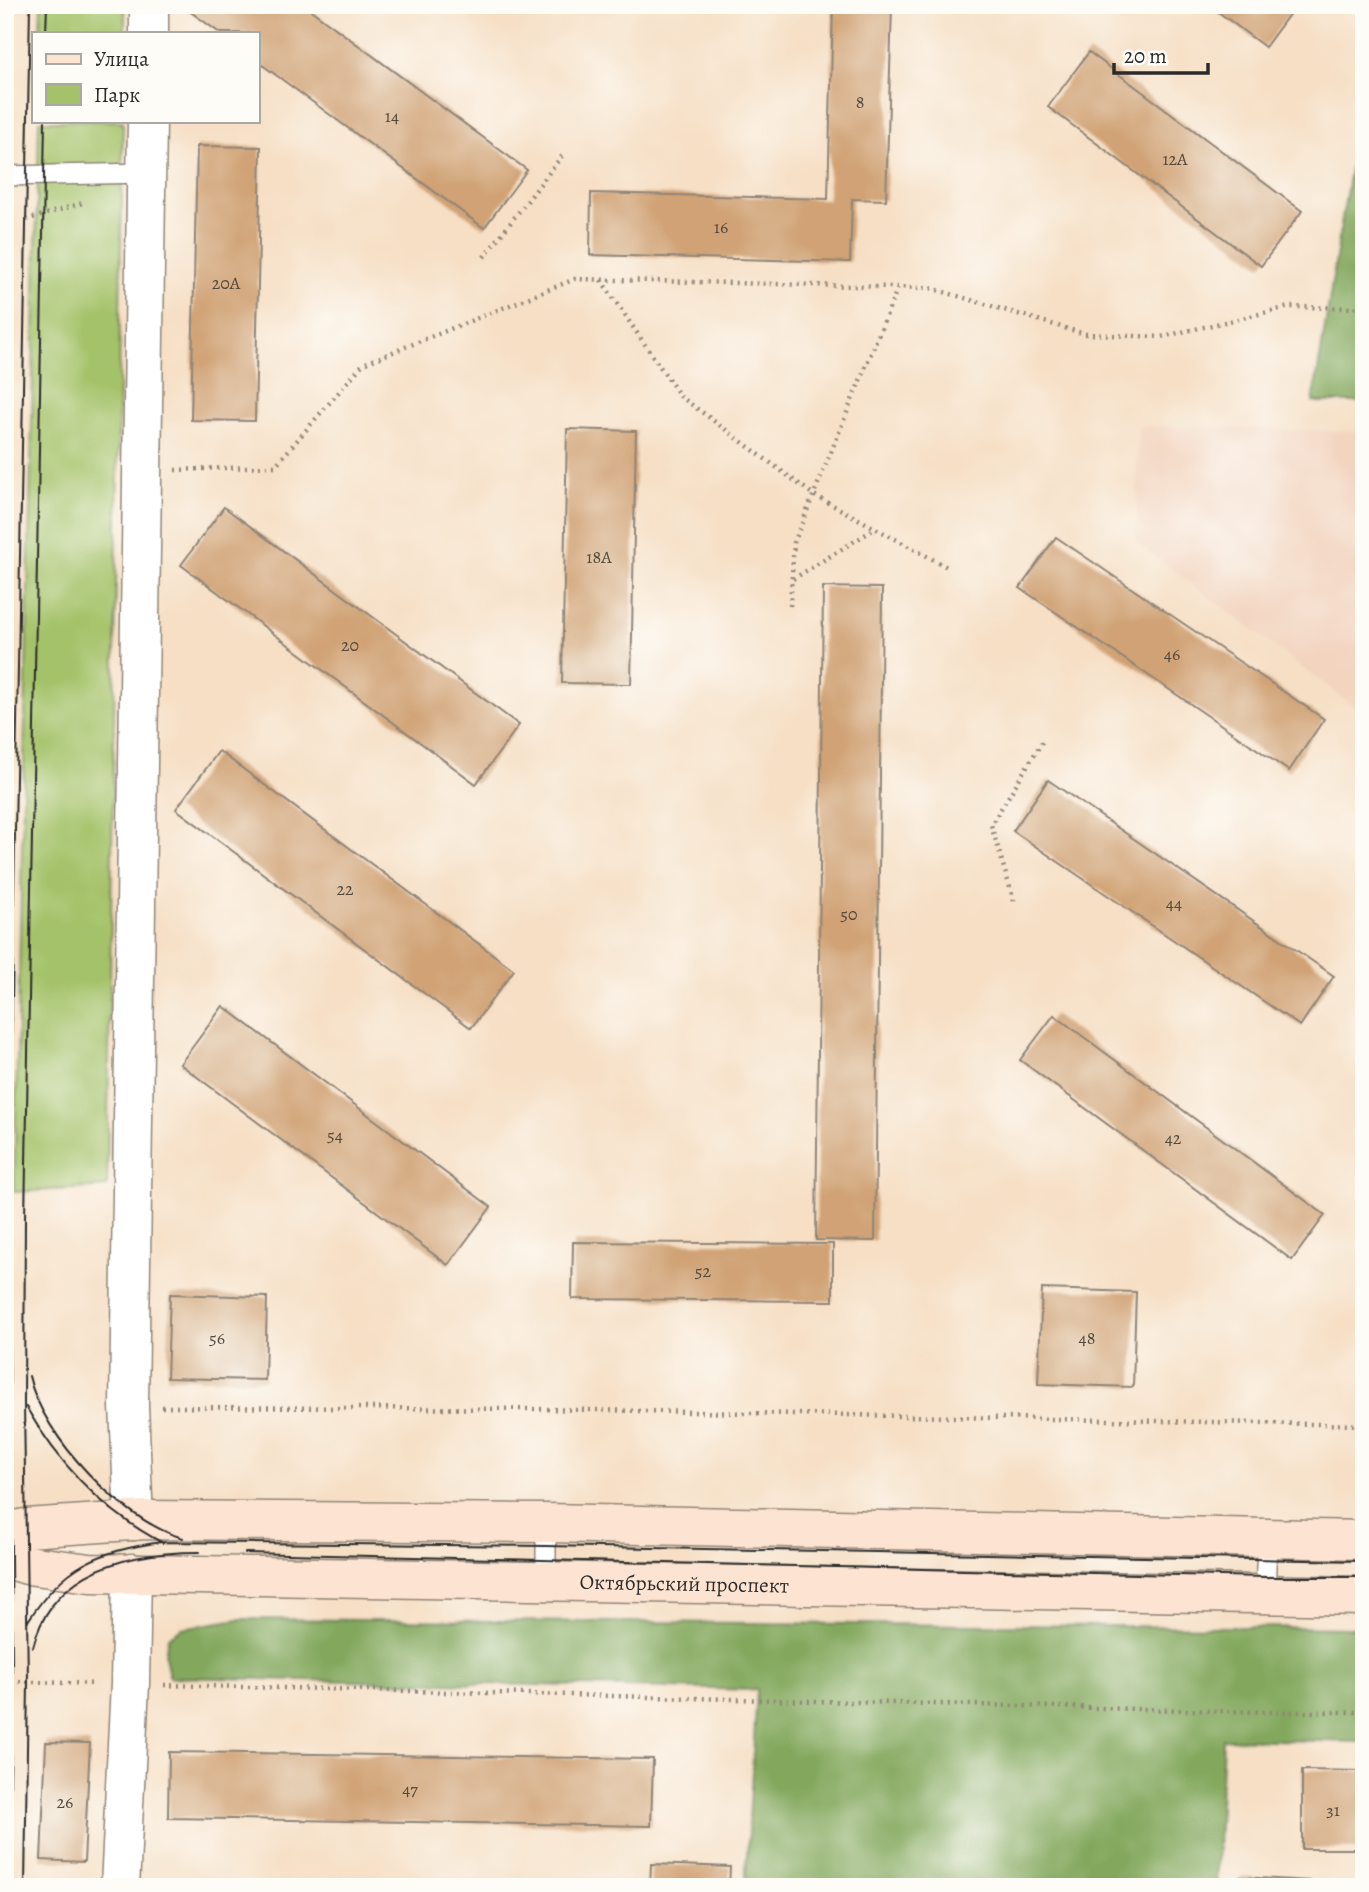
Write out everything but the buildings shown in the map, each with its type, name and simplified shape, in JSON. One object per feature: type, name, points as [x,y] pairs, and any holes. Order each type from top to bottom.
[{"type":"main road","points":[[5,1532],[26,1528],[134,1521],[545,1523],[1364,1540]]},
{"type":"main road","name":"Октябрьский проспект","points":[[5,1558],[27,1565],[71,1571],[132,1573],[1364,1596]]},
{"type":"street","points":[[149,5],[149,32]]},
{"type":"street","points":[[134,1521],[129,1406],[147,122]]},
{"type":"street","points":[[120,1887],[130,1684],[132,1573]]},
{"type":"lane","points":[[5,176],[146,173]]},
{"type":"lane","points":[[545,1523],[546,1582]]},
{"type":"lane","points":[[1265,1594],[1267,1539]]},
{"type":"path","points":[[484,257],[562,156]]},
{"type":"path","points":[[142,471],[275,466],[363,364],[575,279],[931,288],[1085,334],[1161,337],[1289,307],[1364,308]]},
{"type":"path","points":[[600,280],[680,396],[814,495],[949,568]]},
{"type":"path","points":[[790,606],[794,542],[898,287]]},
{"type":"path","points":[[792,580],[876,528]]},
{"type":"path","points":[[1014,901],[991,825],[1042,742]]},
{"type":"path","points":[[129,1406],[555,1409],[1364,1424]]},
{"type":"path","points":[[5,1681],[1262,1712],[1364,1712]]},
{"type":"shaded area","points":[[1138,426],[1364,432],[1364,714],[1136,542]]},
{"type":"green space","points":[[41,5],[125,5],[125,32],[40,32]]},
{"type":"green space","points":[[1364,82],[1364,402],[1313,402]]},
{"type":"green space","points":[[39,122],[123,122],[107,1187],[14,1192]]},
{"type":"green space","points":[[239,1619],[1364,1628],[1364,1742],[1223,1739],[1216,1887],[745,1887],[757,1690],[169,1677],[165,1655],[168,1637],[182,1628]]},
{"type":"tram line","points":[[8,1887],[12,1669],[8,1219],[30,5]]},
{"type":"tram line","points":[[46,32],[47,5]]},
{"type":"tram line","points":[[25,1887],[28,1682],[24,1403],[25,1219],[45,122]]},
{"type":"tram line","points":[[29,1376],[37,1400],[50,1424],[88,1474],[135,1514],[160,1529],[183,1538]]},
{"type":"tram line","points":[[26,1407],[53,1448],[84,1485],[121,1517],[163,1543]]},
{"type":"tram line","points":[[28,1621],[55,1586],[84,1564],[118,1551],[161,1542],[1364,1561]]},
{"type":"tram line","points":[[33,1647],[43,1621],[57,1599],[75,1583],[97,1570],[146,1556],[200,1552]]},
{"type":"tram line","points":[[245,1553],[1265,1577],[1364,1577]]}]
